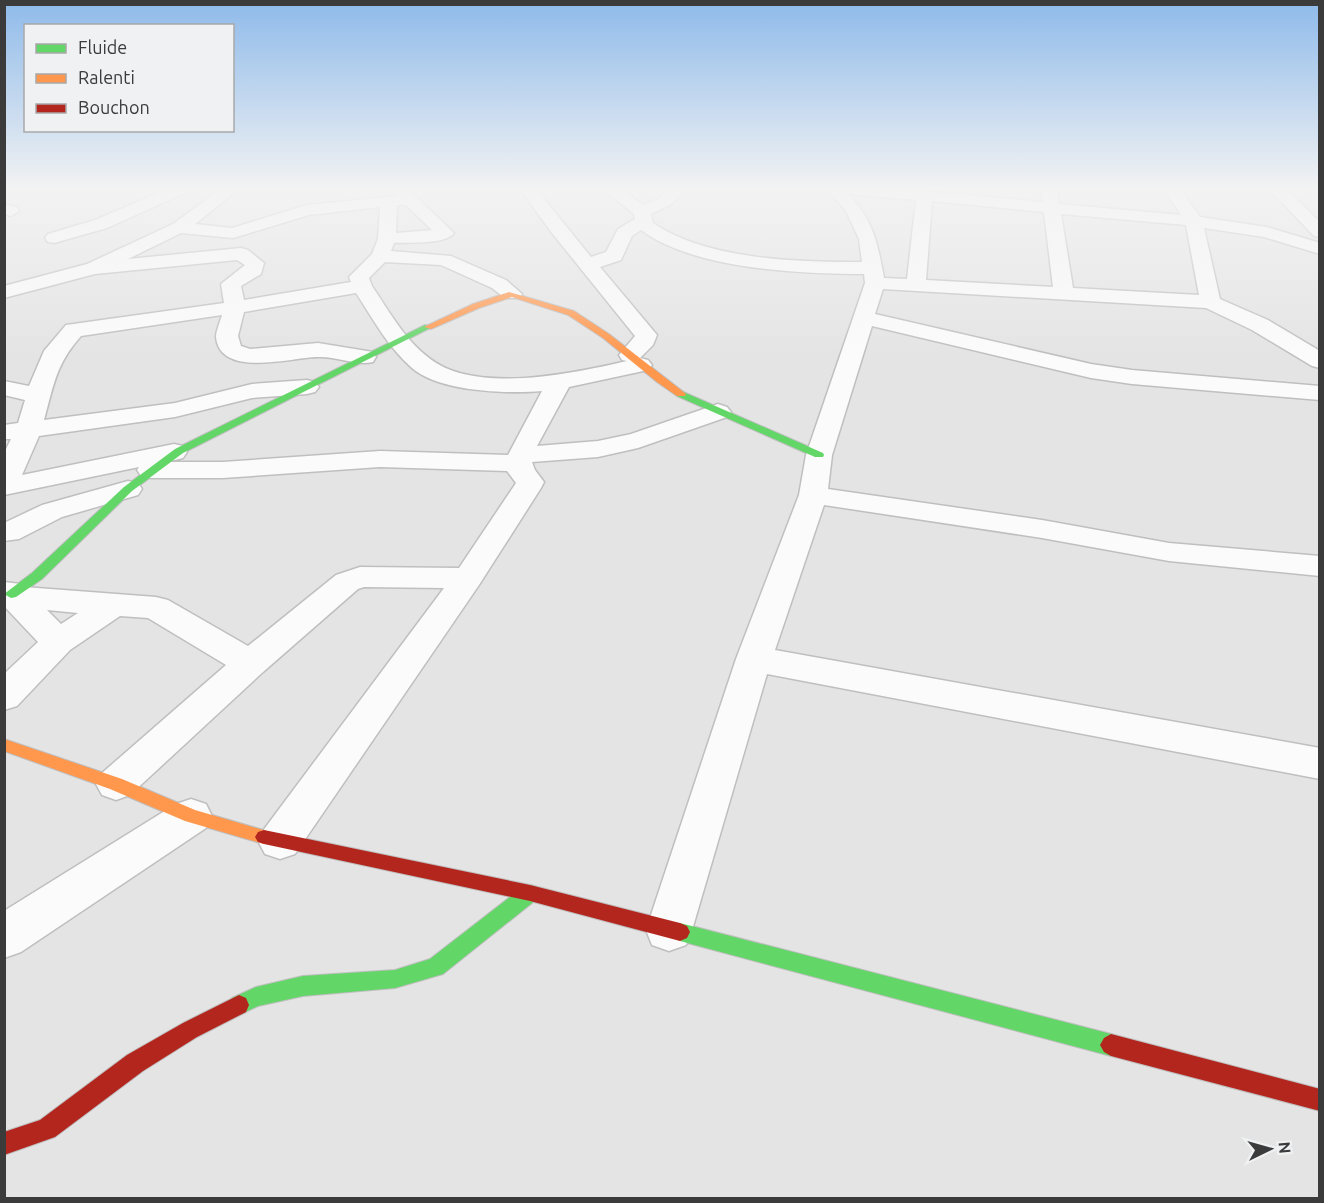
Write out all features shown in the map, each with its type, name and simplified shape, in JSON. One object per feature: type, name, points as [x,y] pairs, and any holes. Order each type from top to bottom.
[{"type":"street","points":[[94,268],[143,245]]},
{"type":"street","points":[[238,245],[241,254],[255,263],[254,270],[231,284],[235,308],[227,336],[231,350],[237,354],[253,356],[324,350],[364,357]]},
{"type":"street","points":[[392,245],[383,247],[359,275],[362,286],[399,340],[421,364],[464,381],[525,385],[559,383],[635,360],[645,340],[646,335],[571,245]]},
{"type":"street","points":[[587,266],[614,256],[619,245]]},
{"type":"street","points":[[692,245],[766,262],[874,276],[916,285],[1210,302],[1260,325],[1314,359],[1294,391]]},
{"type":"street","points":[[669,930],[754,659],[813,495],[819,455],[863,318],[874,276],[869,245]]},
{"type":"street","points":[[916,285],[920,245]]},
{"type":"street","points":[[1058,245],[1064,295]]},
{"type":"street","points":[[1199,245],[1210,302]]},
{"type":"street","points":[[383,247],[444,260],[499,284],[512,294],[571,314],[691,400],[819,455]]},
{"type":"street","points":[[4,292],[94,268],[241,254]]},
{"type":"street","points":[[179,451],[4,486],[17,431],[38,395],[55,351],[74,330],[235,308],[362,286]]},
{"type":"street","points":[[10,590],[37,576],[128,489],[179,451],[399,340],[476,306],[512,294]]},
{"type":"street","points":[[863,318],[1091,370],[1132,377],[1320,393]]},
{"type":"street","points":[[280,841],[468,578],[530,482],[522,473],[520,459],[559,383]]},
{"type":"street","points":[[17,431],[175,410],[252,391],[307,387]]},
{"type":"street","points":[[4,388],[38,395]]},
{"type":"street","points":[[151,470],[223,470],[380,459],[520,459],[598,449],[638,440],[718,412]]},
{"type":"street","points":[[4,503],[6,533],[52,511],[128,489]]},
{"type":"street","points":[[813,495],[1169,552],[1320,566]]},
{"type":"street","points":[[116,784],[250,663],[347,582],[375,575],[468,578]]},
{"type":"street","points":[[10,590],[156,608],[250,663]]},
{"type":"street","points":[[10,590],[58,642]]},
{"type":"street","points":[[4,697],[58,642],[115,604]]},
{"type":"street","points":[[754,659],[1320,764]]},
{"type":"street","points":[[4,745],[116,784],[191,816],[280,841],[530,893],[1320,1100]]},
{"type":"street","points":[[4,937],[191,816]]},
{"type":"street","points":[[4,1144],[47,1129],[135,1063],[190,1030],[256,997],[303,986],[395,979],[436,967],[530,893]]},
{"type":"traffic: fast","points":[[11,594],[37,576],[128,489],[179,451],[428,327]]},
{"type":"traffic: fast","points":[[681,394],[819,455]]},
{"type":"traffic: fast","points":[[239,1005],[256,997],[303,986],[395,979],[436,967],[530,893]]},
{"type":"traffic: fast","points":[[680,932],[1111,1045]]},
{"type":"traffic: slow","points":[[428,327],[476,306],[512,294],[571,313],[606,336],[681,394]]},
{"type":"traffic: slow","points":[[4,745],[116,784],[191,816],[264,837]]},
{"type":"traffic: jam","points":[[264,837],[530,893],[680,932]]},
{"type":"traffic: jam","points":[[4,1144],[47,1129],[135,1063],[190,1030],[239,1005]]},
{"type":"traffic: jam","points":[[1111,1045],[1320,1100]]}]
